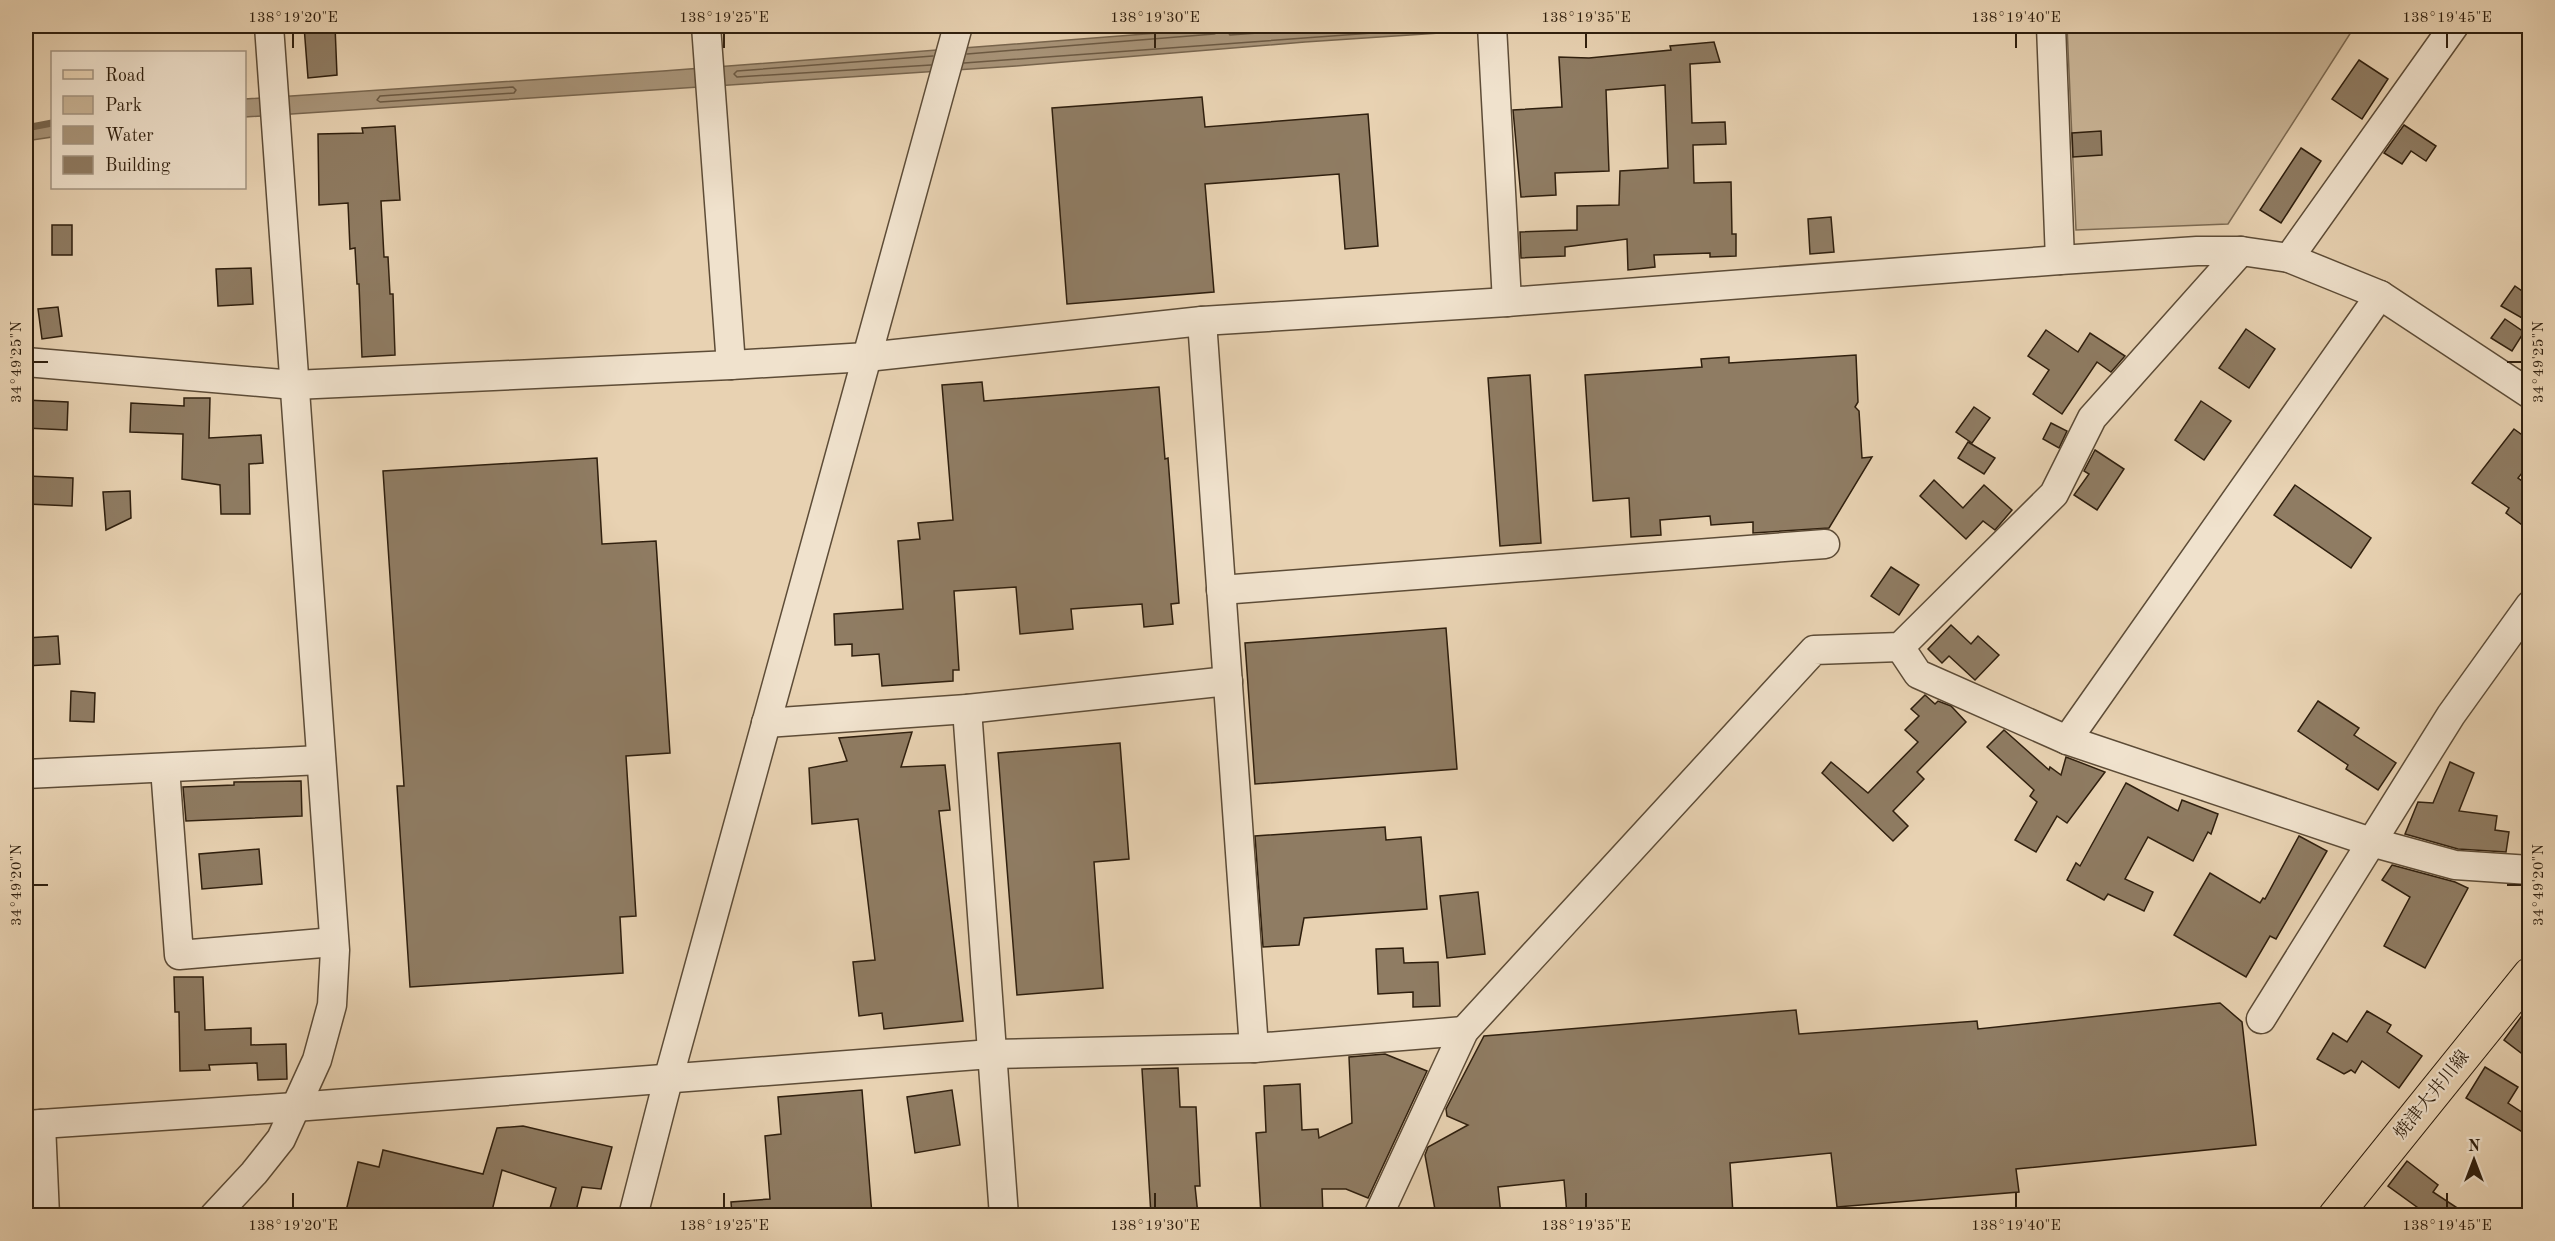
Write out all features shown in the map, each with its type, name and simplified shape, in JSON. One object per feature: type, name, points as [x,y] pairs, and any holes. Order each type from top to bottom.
[{"type":"main road","name":"焼津大井川線","points":[[2335,1215],[2529,974]]},
{"type":"street","points":[[214,1215],[254,1173],[282,1139],[317,1060],[332,1005],[334,942],[278,127],[269,26]]},
{"type":"street","points":[[2051,26],[2060,260]]},
{"type":"street","points":[[2289,258],[2454,26]]},
{"type":"street","points":[[633,1215],[668,1080],[957,30]]},
{"type":"street","points":[[1492,34],[1507,302]]},
{"type":"street","points":[[707,37],[731,365]]},
{"type":"street","points":[[26,362],[294,385],[731,365],[867,357],[1202,321],[1507,302],[2060,260],[2197,251],[2241,251],[2289,258],[2380,295],[2529,394]]},
{"type":"street","points":[[1378,1215],[1464,1031],[1814,650],[1900,647],[2054,494],[2092,418],[2241,251]]},
{"type":"street","points":[[2067,740],[2380,295]]},
{"type":"street","points":[[1202,321],[1254,1048]]},
{"type":"street","points":[[1221,590],[1825,544]]},
{"type":"street","points":[[2261,1019],[2451,715],[2529,605]]},
{"type":"street","points":[[1900,647],[1918,674],[2067,740],[2371,842],[2455,865],[2529,870]]},
{"type":"street","points":[[766,723],[967,710],[1227,681]]},
{"type":"street","points":[[967,710],[1004,1215]]},
{"type":"street","points":[[26,774],[321,760]]},
{"type":"street","points":[[165,768],[179,956],[334,942]]},
{"type":"street","points":[[45,1215],[33,1124],[668,1080],[992,1054],[1254,1048],[1464,1031]]},
{"type":"green space","points":[[2067,26],[2355,26],[2228,224],[2076,230]]},
{"type":"water","points":[[1249,26],[1546,26],[1305,42],[1016,66],[246,117],[246,99],[663,71]]},
{"type":"water","points":[[51,124],[51,137],[26,141],[26,128]]},
{"type":"building","points":[[304,26],[335,26],[337,75],[308,78]]},
{"type":"building","points":[[1714,42],[1720,62],[1690,64],[1692,123],[1725,122],[1726,144],[1693,145],[1694,183],[1731,182],[1732,234],[1736,234],[1736,256],[1710,257],[1710,253],[1654,255],[1655,267],[1628,270],[1627,239],[1565,247],[1565,256],[1521,258],[1520,232],[1577,230],[1577,206],[1619,205],[1620,171],[1668,168],[1665,85],[1606,90],[1609,171],[1555,173],[1556,195],[1521,197],[1513,110],[1562,107],[1559,57],[1589,58],[1671,50],[1670,46]]},
{"type":"building","points":[[2359,60],[2388,79],[2362,119],[2332,99]]},
{"type":"building","points":[[1202,97],[1205,127],[1368,114],[1378,246],[1345,249],[1339,174],[1205,184],[1214,292],[1067,304],[1052,108]]},
{"type":"building","points":[[2404,125],[2436,146],[2426,161],[2411,151],[2402,164],[2384,153]]},
{"type":"building","points":[[395,126],[400,200],[381,201],[384,257],[388,257],[390,294],[393,294],[395,355],[362,357],[359,284],[357,284],[355,248],[350,249],[348,203],[319,205],[318,134],[363,133],[362,128]]},
{"type":"building","points":[[2101,131],[2102,155],[2073,157],[2072,133]]},
{"type":"building","points":[[2301,148],[2321,161],[2281,223],[2260,210]]},
{"type":"building","points":[[1831,217],[1834,252],[1810,254],[1808,219]]},
{"type":"building","points":[[52,225],[72,225],[72,255],[52,255]]},
{"type":"building","points":[[251,268],[253,304],[218,306],[216,269]]},
{"type":"building","points":[[2515,286],[2529,296],[2529,307],[2522,318],[2501,306]]},
{"type":"building","points":[[58,307],[62,336],[42,339],[38,309]]},
{"type":"building","points":[[2505,319],[2524,332],[2512,351],[2491,338]]},
{"type":"building","points":[[2246,329],[2275,349],[2249,388],[2219,368]]},
{"type":"building","points":[[2046,330],[2078,352],[2090,333],[2125,356],[2111,372],[2097,362],[2062,414],[2033,394],[2049,370],[2028,356]]},
{"type":"building","points":[[1856,355],[1858,402],[1855,407],[1859,411],[1862,458],[1872,457],[1829,528],[1753,533],[1753,522],[1711,525],[1710,516],[1660,520],[1661,535],[1631,537],[1629,498],[1593,501],[1585,375],[1702,367],[1701,359],[1729,357],[1729,363]]},
{"type":"building","points":[[1530,375],[1541,543],[1500,546],[1488,378]]},
{"type":"building","points":[[982,382],[984,401],[1159,387],[1165,459],[1168,458],[1179,603],[1171,604],[1173,624],[1144,627],[1142,604],[1071,609],[1073,629],[1020,634],[1016,587],[954,591],[959,670],[953,670],[953,681],[882,686],[879,654],[852,656],[852,644],[835,645],[834,614],[903,609],[898,541],[920,539],[918,523],[953,520],[942,385]]},
{"type":"building","points":[[184,398],[210,398],[209,438],[261,435],[263,463],[249,464],[250,514],[221,514],[220,485],[182,479],[183,434],[130,432],[131,403],[184,406]]},
{"type":"building","points":[[26,400],[68,402],[67,430],[26,428]]},
{"type":"building","points":[[2201,401],[2231,421],[2204,460],[2175,440]]},
{"type":"building","points":[[1974,407],[1990,418],[1972,443],[1956,432]]},
{"type":"building","points":[[2051,423],[2067,431],[2059,448],[2043,439]]},
{"type":"building","points":[[2514,429],[2529,440],[2529,464],[2518,478],[2529,486],[2529,530],[2506,513],[2509,508],[2472,483]]},
{"type":"building","points":[[1968,442],[1995,458],[1984,474],[1958,458]]},
{"type":"building","points":[[2095,450],[2124,469],[2097,510],[2074,495],[2089,474],[2084,471]]},
{"type":"building","points":[[597,458],[602,544],[656,541],[670,753],[626,756],[636,916],[620,917],[623,973],[410,987],[397,786],[404,786],[383,471]]},
{"type":"building","points":[[28,476],[73,478],[72,506],[27,504]]},
{"type":"building","points":[[1934,480],[1963,508],[1984,485],[2012,510],[1995,530],[1983,521],[1966,539],[1920,496]]},
{"type":"building","points":[[2295,485],[2371,538],[2351,568],[2274,515]]},
{"type":"building","points":[[130,491],[131,518],[106,530],[103,492]]},
{"type":"building","points":[[1891,567],[1919,585],[1899,615],[1871,596]]},
{"type":"building","points":[[1951,625],[1971,644],[1978,636],[1999,655],[1975,680],[1949,656],[1942,663],[1928,649]]},
{"type":"building","points":[[1446,628],[1457,769],[1255,784],[1245,643]]},
{"type":"building","points":[[58,636],[60,664],[26,666],[26,638]]},
{"type":"building","points":[[71,691],[95,693],[94,722],[70,721]]},
{"type":"building","points":[[1925,695],[1935,704],[1938,701],[1951,706],[1966,722],[1917,772],[1924,779],[1893,811],[1908,826],[1893,841],[1822,773],[1831,762],[1868,793],[1918,742],[1905,730],[1919,716],[1911,709]]},
{"type":"building","points":[[2318,701],[2359,728],[2354,735],[2396,763],[2378,790],[2346,769],[2348,765],[2298,731]]},
{"type":"building","points":[[2004,730],[2049,770],[2050,767],[2061,775],[2066,757],[2105,772],[2067,823],[2057,816],[2036,852],[2015,840],[2037,802],[2030,796],[2034,790],[1987,747]]},
{"type":"building","points":[[912,732],[901,767],[945,765],[950,810],[939,811],[963,1021],[884,1029],[882,1013],[859,1016],[853,962],[875,960],[858,819],[812,824],[809,768],[847,761],[839,738]]},
{"type":"building","points":[[1120,743],[1129,859],[1094,862],[1103,988],[1017,995],[998,753]]},
{"type":"building","points":[[2450,762],[2474,773],[2459,811],[2497,816],[2495,830],[2509,832],[2506,852],[2458,849],[2405,834],[2418,802],[2433,803]]},
{"type":"building","points":[[301,781],[302,816],[186,821],[183,787],[234,785],[234,782]]},
{"type":"building","points":[[2126,783],[2178,811],[2182,800],[2218,814],[2211,834],[2208,832],[2193,861],[2148,837],[2125,879],[2153,892],[2144,911],[2108,894],[2104,900],[2067,880],[2076,863],[2080,866]]},
{"type":"building","points":[[1385,827],[1386,840],[1421,837],[1427,909],[1304,918],[1299,945],[1263,947],[1255,836]]},
{"type":"building","points":[[2299,836],[2327,851],[2276,939],[2270,936],[2246,977],[2174,935],[2210,873],[2260,903],[2263,898],[2265,899]]},
{"type":"building","points":[[259,849],[262,884],[202,889],[199,854]]},
{"type":"building","points":[[2392,865],[2455,882],[2468,888],[2425,968],[2384,946],[2410,897],[2382,880]]},
{"type":"building","points":[[1478,892],[1485,954],[1447,958],[1440,896]]},
{"type":"building","points":[[1403,948],[1404,963],[1438,962],[1440,1006],[1413,1007],[1413,992],[1378,994],[1376,949]]},
{"type":"building","points":[[174,977],[203,977],[205,1030],[251,1028],[251,1045],[286,1044],[287,1079],[258,1080],[257,1063],[209,1065],[210,1070],[180,1071],[179,1012],[175,1012]]},
{"type":"building","points":[[2220,1003],[2242,1022],[2256,1145],[2016,1169],[2019,1192],[1837,1207],[1831,1153],[1730,1163],[1733,1215],[1567,1215],[1564,1180],[1498,1187],[1501,1215],[1436,1215],[1425,1155],[1428,1147],[1468,1125],[1447,1116],[1446,1109],[1484,1036],[1796,1010],[1799,1034],[1977,1021],[1978,1029]]},
{"type":"building","points":[[2529,1006],[2529,1059],[2504,1040]]},
{"type":"building","points":[[2367,1011],[2391,1025],[2387,1032],[2422,1056],[2399,1088],[2362,1061],[2355,1073],[2351,1070],[2344,1074],[2317,1059],[2333,1033],[2347,1042]]},
{"type":"building","points":[[1385,1054],[1427,1071],[1368,1198],[1346,1189],[1322,1189],[1323,1215],[1261,1215],[1256,1133],[1266,1132],[1264,1086],[1300,1084],[1302,1130],[1318,1129],[1319,1138],[1352,1123],[1349,1057]]},
{"type":"building","points":[[2485,1067],[2518,1087],[2508,1103],[2529,1117],[2529,1136],[2466,1098]]},
{"type":"building","points":[[1178,1068],[1180,1107],[1196,1107],[1200,1186],[1195,1186],[1198,1215],[1151,1215],[1142,1069]]},
{"type":"building","points":[[862,1090],[872,1215],[732,1215],[731,1202],[770,1199],[765,1136],[781,1134],[778,1097]]},
{"type":"building","points":[[952,1090],[960,1145],[915,1153],[907,1097]]},
{"type":"building","points":[[523,1126],[612,1147],[601,1189],[582,1187],[575,1215],[548,1215],[556,1188],[502,1170],[491,1215],[345,1215],[358,1162],[379,1167],[383,1150],[483,1174],[497,1128]]},
{"type":"building","points":[[2407,1161],[2438,1185],[2433,1192],[2468,1215],[2428,1215],[2388,1186]]},
{"type":"waterway","points":[[26,128],[51,123]]}]
